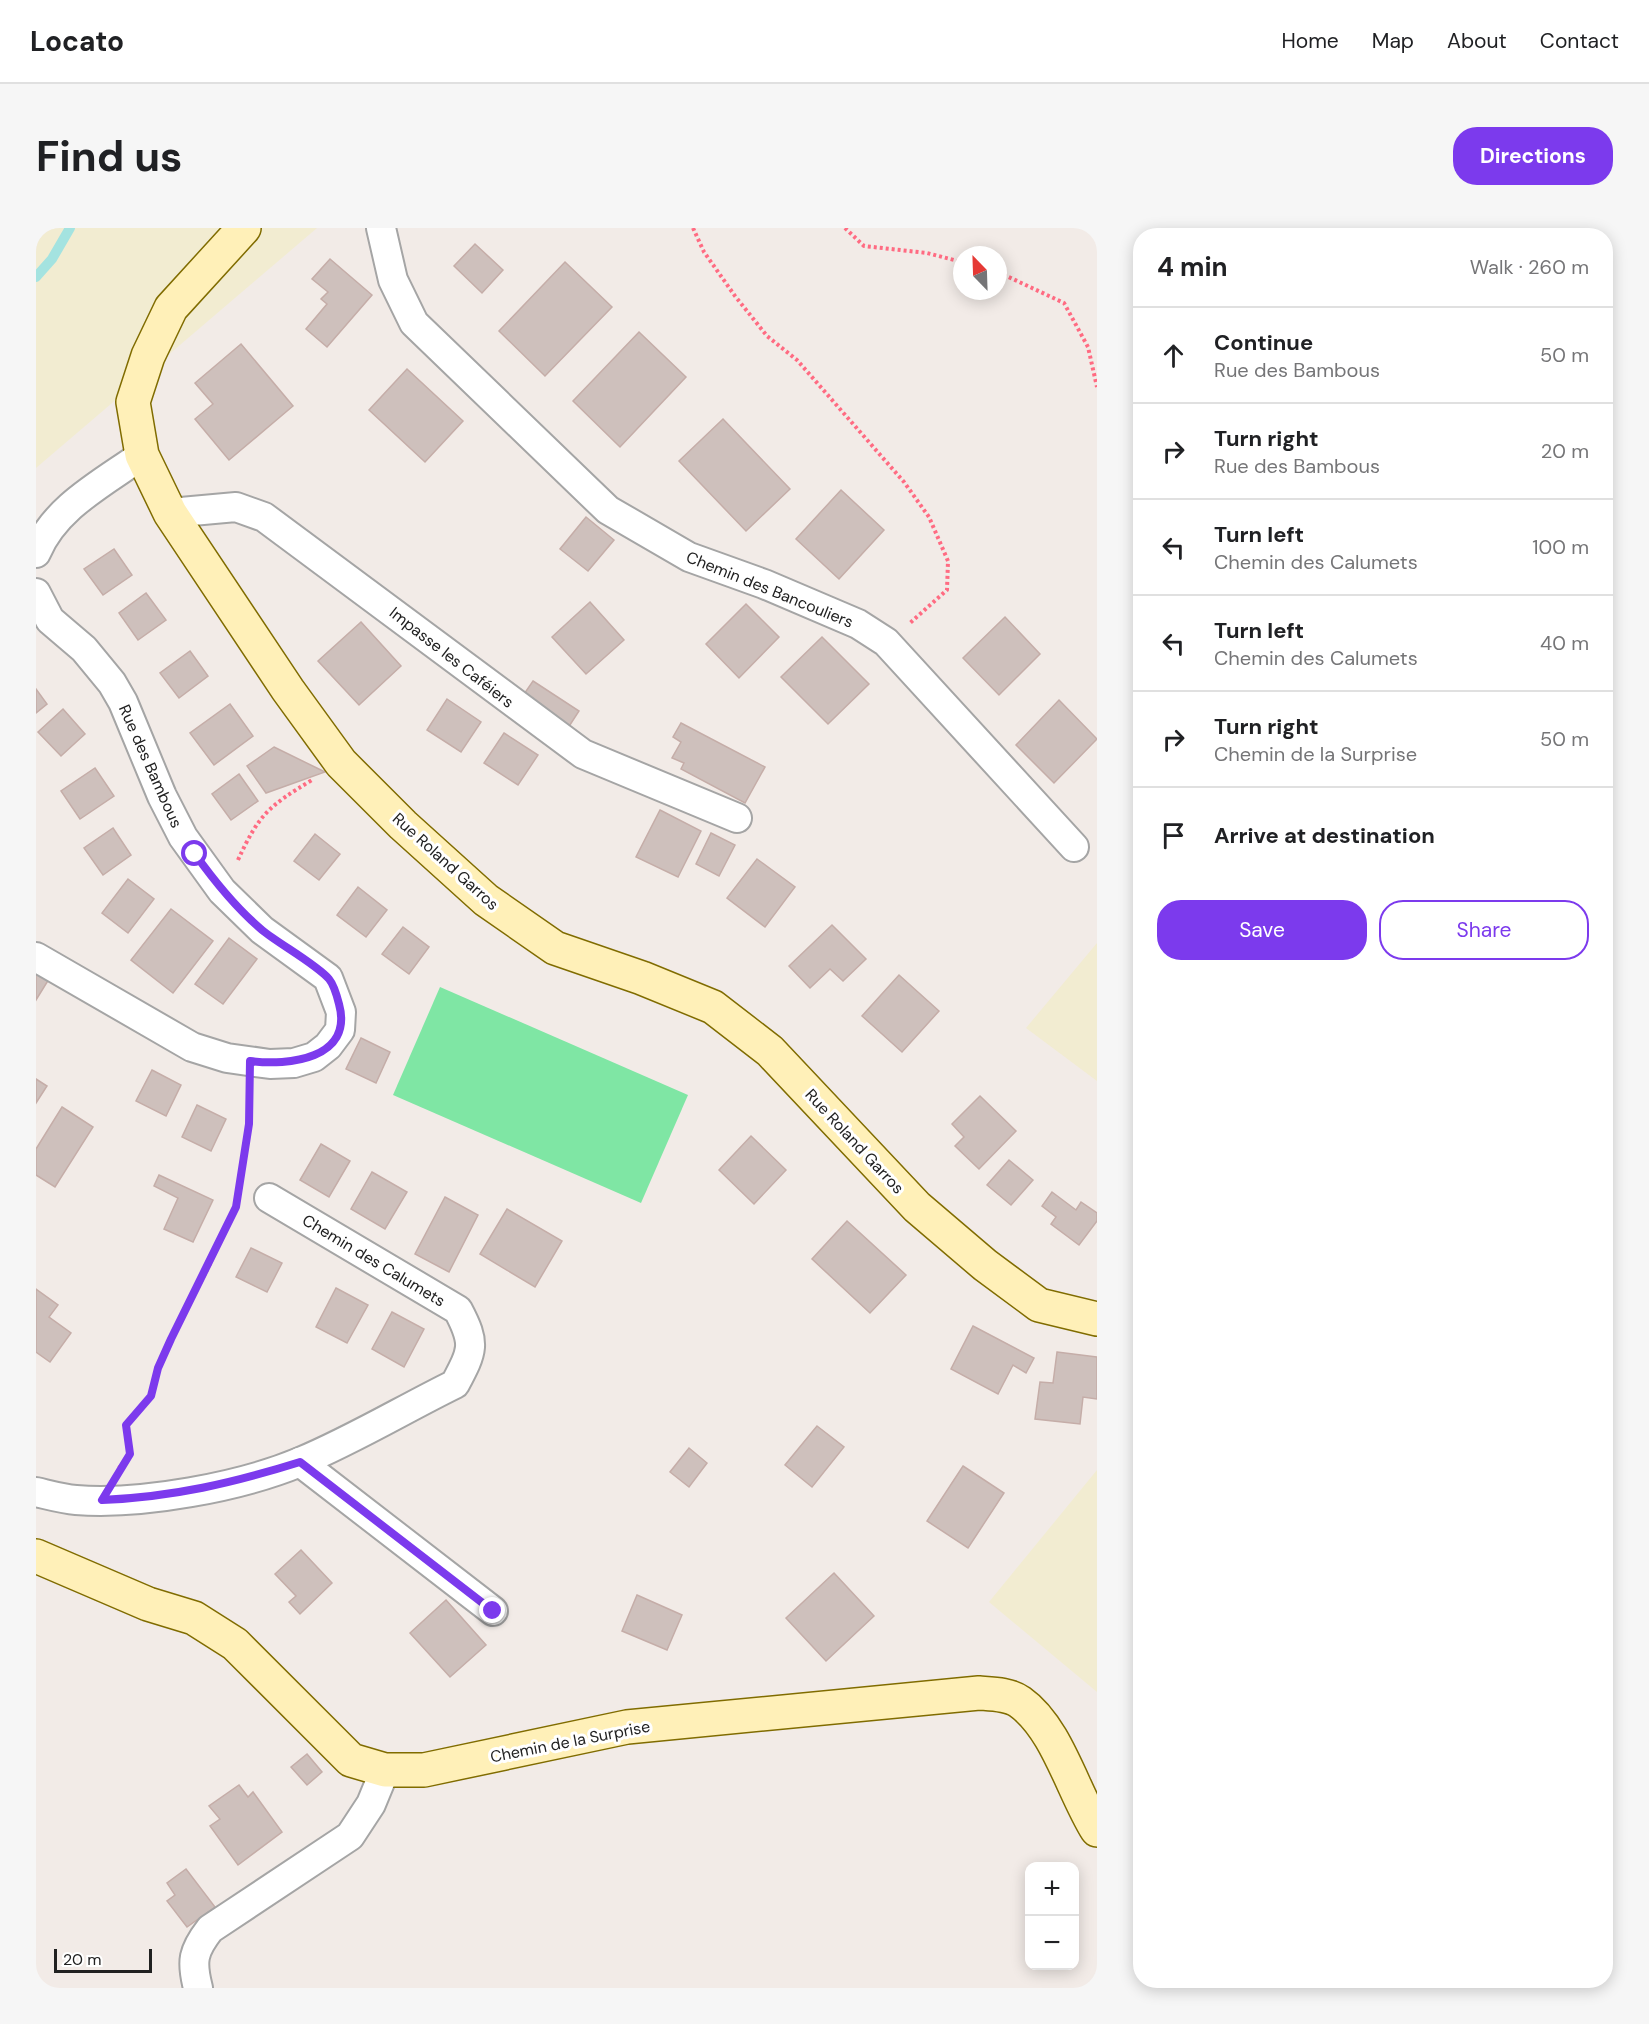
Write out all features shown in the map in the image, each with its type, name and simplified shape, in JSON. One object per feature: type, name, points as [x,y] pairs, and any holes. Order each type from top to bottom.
[{"type":"main road","name":"Rue Roland Garros","points":[[244,228],[171,308],[148,356],[133,402],[142,455],[170,513],[288,690],[341,763],[403,825],[486,900],[555,948],[642,978],[713,1007],[770,1051],[917,1207],[985,1265],[1039,1305],[1097,1319]]},
{"type":"main road","name":"Chemin de la Surprise","points":[[36,1556],[148,1604],[194,1618],[235,1644],[351,1760],[385,1770],[424,1770],[627,1727],[979,1693],[999,1695],[1019,1701],[1038,1720],[1097,1830]]},
{"type":"street","name":"Chemin des Bancouliers","points":[[381,228],[393,280],[414,323],[608,510],[689,557],[765,584],[858,624],[886,642],[1074,848]]},
{"type":"street","points":[[36,553],[42,539],[63,512],[142,455]]},
{"type":"street","name":"Impasse les Caféiers","points":[[170,513],[236,507],[264,517],[420,630],[506,699],[583,754],[737,818]]},
{"type":"street","name":"Rue des Bambous","points":[[36,593],[51,621],[84,649],[112,683],[123,702],[162,796],[183,837],[222,891],[262,930],[328,978],[341,1012],[340,1030],[328,1046],[314,1057],[294,1063],[227,1058],[192,1047],[36,957]]},
{"type":"street","name":"Chemin des Calumets","points":[[36,1492],[76,1500],[102,1500],[141,1498],[200,1490],[300,1462],[455,1384],[469,1358],[471,1334],[458,1310],[269,1198]]},
{"type":"street","points":[[300,1462],[493,1611]]},
{"type":"street","points":[[198,1988],[192,1967],[197,1946],[210,1929],[350,1836],[370,1804],[385,1770]]},
{"type":"path","points":[[693,228],[711,261],[767,336],[797,360],[904,482],[929,517],[948,561],[947,590],[886,642]]},
{"type":"path","points":[[845,228],[864,246],[927,253],[953,260]]},
{"type":"path","points":[[1007,276],[1064,303],[1088,347],[1097,387]]},
{"type":"path","points":[[236,863],[253,826],[273,804],[317,778]]},
{"type":"path","points":[[238,1191],[249,1124],[250,1061]]},
{"type":"path","points":[[102,1500],[130,1454],[126,1425],[151,1396],[158,1368],[224,1235],[237,1199]]},
{"type":"shaded area","points":[[36,228],[317,228],[36,468]]},
{"type":"shaded area","points":[[1097,943],[1097,1081],[1026,1028]]},
{"type":"shaded area","points":[[1097,1470],[1097,1692],[989,1602]]},
{"type":"green space","points":[[440,987],[688,1095],[641,1203],[393,1095]]},
{"type":"building","points":[[475,244],[503,270],[482,293],[454,266]]},
{"type":"building","points":[[330,259],[372,295],[327,347],[306,329],[327,304],[321,299],[328,292],[312,279]]},
{"type":"building","points":[[565,262],[612,307],[545,376],[499,331]]},
{"type":"building","points":[[639,332],[686,377],[620,447],[573,401]]},
{"type":"building","points":[[241,344],[293,406],[229,460],[195,419],[213,404],[195,383]]},
{"type":"building","points":[[407,369],[463,421],[425,462],[369,410]]},
{"type":"building","points":[[723,419],[790,489],[746,531],[679,461]]},
{"type":"building","points":[[841,490],[884,530],[839,579],[796,539]]},
{"type":"building","points":[[586,517],[614,540],[588,571],[560,549]]},
{"type":"building","points":[[114,549],[132,575],[103,595],[84,569]]},
{"type":"building","points":[[146,593],[166,620],[138,640],[119,613]]},
{"type":"building","points":[[590,602],[624,640],[586,674],[552,637]]},
{"type":"building","points":[[746,604],[779,637],[739,678],[706,644]]},
{"type":"building","points":[[1005,617],[1040,654],[999,695],[963,658]]},
{"type":"building","points":[[361,622],[401,666],[359,705],[318,661]]},
{"type":"building","points":[[822,637],[869,684],[828,724],[781,677]]},
{"type":"building","points":[[190,651],[208,676],[179,698],[160,673]]},
{"type":"building","points":[[533,681],[579,711],[568,728],[522,697]]},
{"type":"building","points":[[36,689],[47,704],[36,713]]},
{"type":"building","points":[[447,699],[481,722],[461,752],[427,730]]},
{"type":"building","points":[[1059,700],[1097,739],[1054,783],[1016,745]]},
{"type":"building","points":[[230,704],[253,736],[214,765],[190,733]]},
{"type":"building","points":[[63,709],[85,734],[61,756],[38,732]]},
{"type":"building","points":[[681,723],[765,767],[745,803],[681,769],[684,763],[672,758],[681,742],[673,737]]},
{"type":"building","points":[[504,733],[538,755],[518,785],[484,763]]},
{"type":"building","points":[[274,747],[325,772],[266,793],[247,766]]},
{"type":"building","points":[[95,768],[114,796],[80,819],[61,791]]},
{"type":"building","points":[[239,774],[258,801],[231,820],[212,794]]},
{"type":"building","points":[[660,810],[701,831],[678,877],[636,857]]},
{"type":"building","points":[[113,828],[131,855],[103,875],[84,848]]},
{"type":"building","points":[[711,833],[735,845],[719,876],[696,864]]},
{"type":"building","points":[[315,834],[340,854],[319,880],[294,861]]},
{"type":"building","points":[[757,859],[795,887],[765,927],[727,898]]},
{"type":"building","points":[[128,879],[154,899],[128,933],[102,913]]},
{"type":"building","points":[[358,887],[387,910],[366,937],[337,915]]},
{"type":"building","points":[[171,909],[213,941],[173,993],[131,960]]},
{"type":"building","points":[[832,925],[866,959],[843,981],[830,969],[810,988],[789,966]]},
{"type":"building","points":[[403,927],[429,947],[409,974],[382,954]]},
{"type":"building","points":[[229,938],[257,959],[223,1004],[195,984]]},
{"type":"building","points":[[36,971],[49,979],[36,1000]]},
{"type":"building","points":[[899,975],[939,1011],[902,1052],[862,1016]]},
{"type":"building","points":[[361,1038],[390,1052],[376,1083],[346,1069]]},
{"type":"building","points":[[152,1070],[181,1085],[166,1116],[136,1101]]},
{"type":"building","points":[[36,1079],[47,1086],[36,1103]]},
{"type":"building","points":[[980,1096],[1016,1131],[979,1169],[955,1146],[964,1137],[952,1124]]},
{"type":"building","points":[[197,1105],[226,1119],[211,1151],[182,1137]]},
{"type":"building","points":[[62,1107],[93,1127],[55,1187],[36,1175],[36,1149]]},
{"type":"building","points":[[751,1136],[786,1170],[754,1204],[719,1170]]},
{"type":"building","points":[[321,1144],[350,1161],[329,1197],[300,1180]]},
{"type":"building","points":[[1009,1160],[1033,1180],[1011,1205],[987,1185]]},
{"type":"building","points":[[372,1172],[407,1192],[385,1229],[351,1209]]},
{"type":"building","points":[[159,1175],[213,1200],[193,1242],[164,1229],[178,1198],[154,1186]]},
{"type":"building","points":[[1052,1192],[1076,1210],[1081,1202],[1097,1213],[1097,1221],[1079,1245],[1051,1224],[1056,1217],[1042,1206]]},
{"type":"building","points":[[445,1197],[478,1215],[449,1272],[415,1254]]},
{"type":"building","points":[[507,1209],[562,1241],[535,1287],[480,1254]]},
{"type":"building","points":[[847,1221],[906,1275],[870,1313],[812,1259]]},
{"type":"building","points":[[251,1248],[282,1263],[267,1292],[236,1277]]},
{"type":"building","points":[[336,1288],[368,1305],[347,1343],[316,1327]]},
{"type":"building","points":[[36,1289],[58,1305],[49,1317],[71,1333],[50,1362],[36,1352]]},
{"type":"building","points":[[392,1312],[424,1329],[404,1367],[372,1349]]},
{"type":"building","points":[[973,1326],[1034,1358],[1026,1373],[1013,1365],[998,1394],[951,1369]]},
{"type":"building","points":[[1057,1352],[1097,1357],[1097,1399],[1083,1397],[1080,1424],[1035,1419],[1040,1382],[1053,1383]]},
{"type":"building","points":[[817,1426],[844,1447],[812,1487],[785,1465]]},
{"type":"building","points":[[689,1448],[707,1463],[689,1487],[670,1472]]},
{"type":"building","points":[[963,1466],[1004,1493],[968,1548],[927,1521]]},
{"type":"building","points":[[301,1550],[332,1583],[300,1614],[289,1602],[296,1596],[275,1574]]},
{"type":"building","points":[[834,1573],[874,1616],[826,1661],[786,1618]]},
{"type":"building","points":[[637,1595],[682,1615],[667,1650],[622,1631]]},
{"type":"building","points":[[446,1600],[486,1645],[450,1677],[410,1633]]},
{"type":"building","points":[[307,1754],[322,1772],[307,1785],[291,1767]]},
{"type":"building","points":[[239,1785],[248,1797],[253,1792],[282,1832],[238,1865],[210,1826],[220,1819],[209,1806]]},
{"type":"building","points":[[186,1869],[215,1907],[187,1927],[167,1901],[175,1895],[167,1883]]},
{"type":"waterway","points":[[36,277],[52,259],[70,228]]},
{"type":"route","points":[[195,854],[222,891],[262,930],[328,978],[341,1012],[340,1030],[328,1046],[314,1057],[294,1063],[270,1064],[250,1061],[249,1124],[236,1207],[209,1266],[171,1339],[158,1368],[151,1396],[126,1425],[130,1454],[102,1500],[141,1498],[200,1490],[257,1476],[300,1462],[493,1611]]}]
